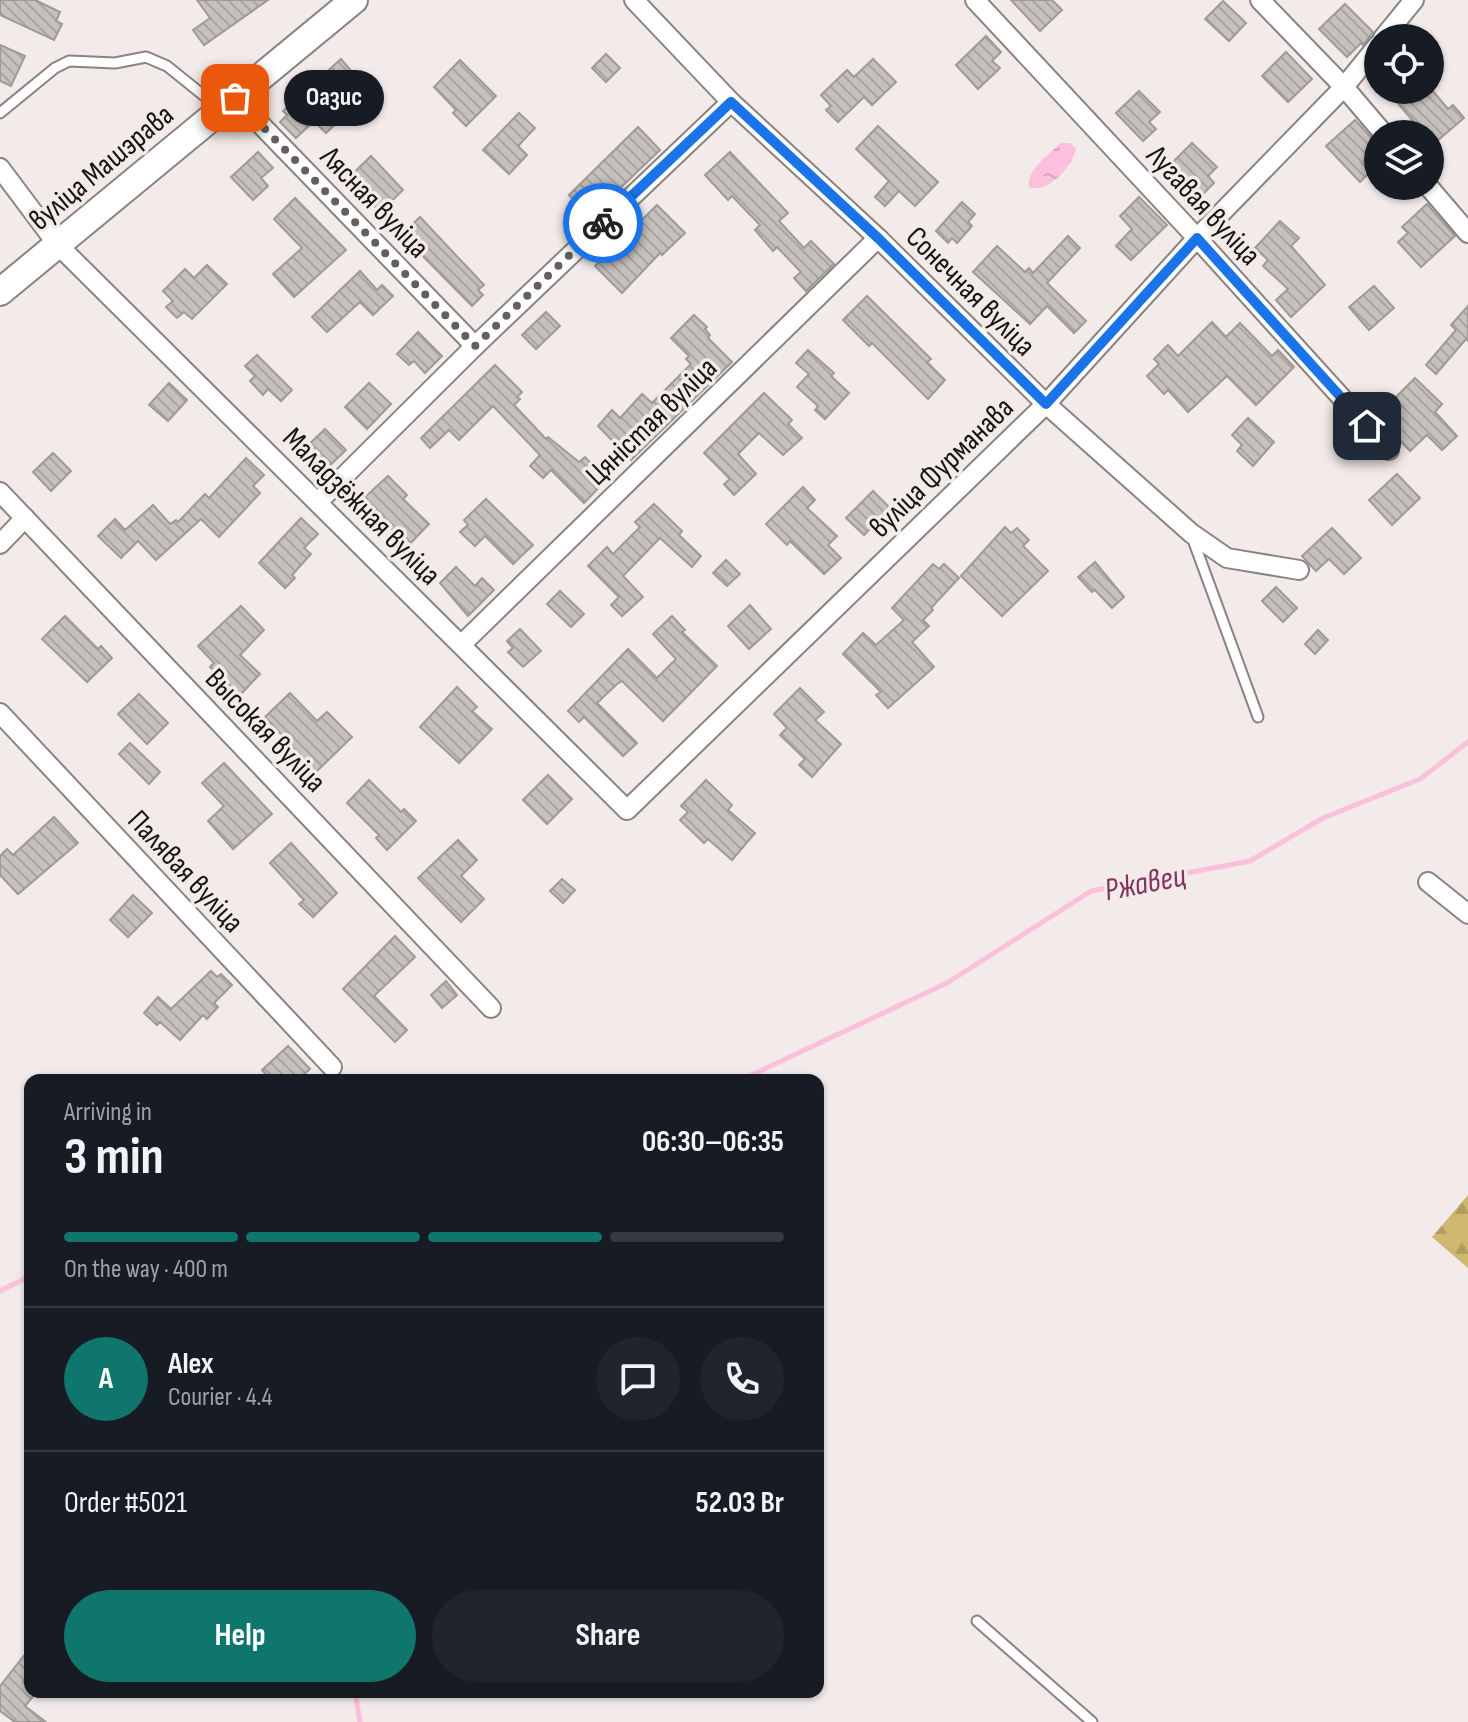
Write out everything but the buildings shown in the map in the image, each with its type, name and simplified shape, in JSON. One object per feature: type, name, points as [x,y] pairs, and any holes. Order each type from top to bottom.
[{"type":"main road","name":"вуліца Машэрава","points":[[0,292],[354,0]]},
{"type":"street","name":"Сонечная вуліца","points":[[634,0],[731,102],[878,238],[1046,404],[1191,533],[1227,558],[1299,570]]},
{"type":"street","name":"Лугавая вуліца","points":[[975,0],[1389,450]]},
{"type":"street","points":[[1260,0],[1372,120]]},
{"type":"street","points":[[1394,24],[1414,0]]},
{"type":"street","name":"вуліца Фурманава","points":[[627,810],[1046,404],[1197,238],[1344,87],[1364,62]]},
{"type":"street","points":[[318,502],[475,346],[731,102]]},
{"type":"street","name":"Лясная вуліца","points":[[228,104],[475,346]]},
{"type":"street","name":"Маладзёжная вуліца","points":[[0,168],[57,244],[627,810]]},
{"type":"street","points":[[1440,200],[1468,233]]},
{"type":"street","name":"Цяністая вуліца","points":[[462,644],[878,238]]},
{"type":"street","name":"Высокая вуліца","points":[[0,492],[491,1008]]},
{"type":"street","points":[[0,544],[25,518]]},
{"type":"street","name":"Палявая вуліца","points":[[0,713],[332,1067]]},
{"type":"street","points":[[1428,882],[1468,914]]},
{"type":"lane","points":[[0,113],[55,68],[69,61],[115,63],[146,57],[167,66],[228,104]]},
{"type":"lane","points":[[1191,533],[1258,717]]},
{"type":"lane","points":[[977,1621],[1092,1722]]},
{"type":"green space","points":[[1468,1195],[1468,1268],[1432,1237]]},
{"type":"water","points":[[1061,143],[1070,143],[1076,148],[1065,170],[1044,187],[1029,187],[1031,174]]},
{"type":"waterway","name":"Ржавец","points":[[754,1074],[947,983],[1091,891],[1250,861],[1323,818],[1420,779],[1468,742]]},
{"type":"waterway","name":"Ржавец","points":[[0,1291],[24,1279]]},
{"type":"waterway","points":[[356,1698],[360,1722]]},
{"type":"way so far","points":[[235,98],[475,346],[603,223]]},
{"type":"place","name":"Оазис","points":[[235,98]]},
{"type":"route","points":[[603,223],[731,102],[878,238],[1046,404],[1197,238],[1367,426]]}]
